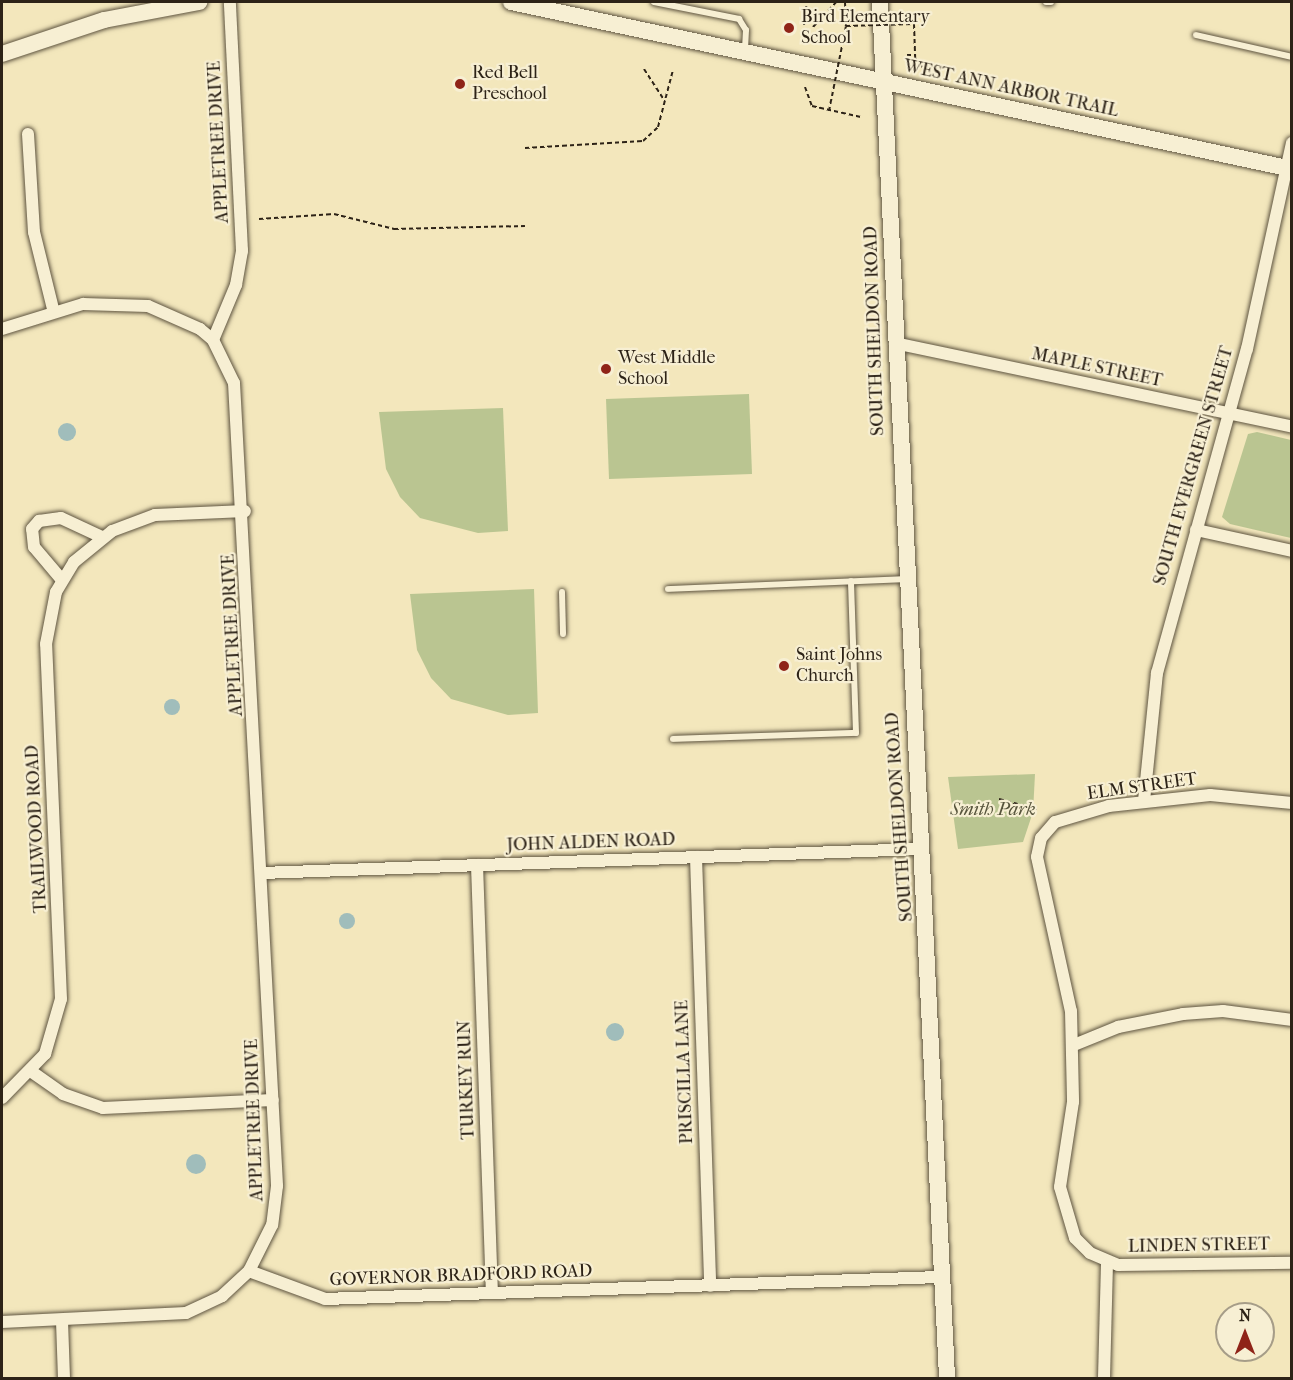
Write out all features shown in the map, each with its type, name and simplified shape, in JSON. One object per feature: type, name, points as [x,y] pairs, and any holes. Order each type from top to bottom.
[{"type":"main road","points":[[2,54],[104,20],[199,2]]},
{"type":"main road","name":"WEST ANN ARBOR TRAIL","points":[[511,2],[549,5],[745,53],[885,81],[1289,169]]},
{"type":"main road","name":"SOUTH SHELDON ROAD","points":[[880,2],[905,579],[921,849],[947,1378]]},
{"type":"street","name":"APPLETREE DRIVE","points":[[230,2],[242,251],[236,285],[213,340],[238,395],[273,1100],[276,1207],[266,1242],[249,1271]]},
{"type":"street","points":[[28,134],[34,232],[53,309]]},
{"type":"street","name":"SOUTH EVERGREEN STREET","points":[[1144,801],[1157,673],[1229,415],[1289,169],[1292,143]]},
{"type":"street","points":[[2,329],[53,309],[95,303],[148,306],[182,318],[213,340]]},
{"type":"street","name":"MAPLE STREET","points":[[895,343],[1292,427]]},
{"type":"street","name":"TRAILWOOD ROAD","points":[[2,1098],[32,1072],[53,1038],[62,999],[46,644],[62,580],[102,537],[155,515],[245,511]]},
{"type":"street","points":[[62,580],[34,547],[32,529],[39,521],[61,518],[102,537]]},
{"type":"street","points":[[1196,530],[1292,551]]},
{"type":"street","name":"ELM STREET","points":[[1074,1045],[1064,964],[1037,867],[1041,838],[1064,818],[1144,801],[1210,795],[1292,802]]},
{"type":"street","name":"JOHN ALDEN ROAD","points":[[262,873],[921,849]]},
{"type":"street","name":"PRISCILLA LANE","points":[[696,857],[710,1286]]},
{"type":"street","name":"TURKEY RUN","points":[[477,865],[492,1293]]},
{"type":"street","points":[[1104,1378],[1107,1262],[1075,1238],[1060,1202],[1073,1102],[1074,1045],[1129,1024],[1183,1014],[1222,1011],[1292,1020]]},
{"type":"street","points":[[32,1072],[63,1094],[103,1108],[273,1100]]},
{"type":"street","name":"LINDEN STREET","points":[[1107,1262],[1131,1267],[1292,1263]]},
{"type":"street","points":[[2,1322],[62,1321],[186,1313],[222,1296],[249,1271]]},
{"type":"street","name":"GOVERNOR BRADFORD ROAD","points":[[249,1271],[325,1299],[941,1277]]},
{"type":"street","points":[[62,1321],[64,1378]]},
{"type":"lane","points":[[654,2],[739,20],[746,30],[745,53]]},
{"type":"lane","points":[[1196,35],[1292,57]]},
{"type":"lane","points":[[668,589],[905,579]]},
{"type":"lane","points":[[673,739],[856,733],[851,581]]},
{"type":"lane","points":[[562,592],[563,634]]},
{"type":"path","points":[[804,25],[807,2]]},
{"type":"path","points":[[813,27],[836,2]]},
{"type":"path","points":[[829,111],[846,26],[845,2]]},
{"type":"path","points":[[846,26],[914,24],[914,54],[926,71]]},
{"type":"path","points":[[907,56],[914,54]]},
{"type":"path","points":[[644,69],[666,102]]},
{"type":"path","points":[[525,148],[633,146],[658,127],[673,70]]},
{"type":"path","points":[[805,87],[812,106],[861,117]]},
{"type":"path","points":[[259,219],[334,214],[394,229],[525,226]]},
{"type":"path","points":[[999,799],[1037,809]]},
{"type":"green space","points":[[749,394],[752,474],[609,479],[606,399]]},
{"type":"green space","points":[[503,408],[508,531],[478,533],[420,518],[400,497],[386,469],[379,412]]},
{"type":"green space","points":[[1257,432],[1291,440],[1291,538],[1230,524],[1222,517],[1248,434]]},
{"type":"green space","points":[[534,589],[538,713],[508,715],[451,699],[431,678],[417,650],[410,594]]},
{"type":"green space","name":"Smith Park","points":[[1035,774],[1033,812],[1023,842],[958,849],[948,777]]},
{"type":"water","points":[[67,423],[73,426],[76,432],[73,438],[67,441],[61,438],[58,432],[61,426]]},
{"type":"water","points":[[169,699],[175,699],[180,707],[178,713],[169,715],[164,710],[164,704]]},
{"type":"water","points":[[347,913],[355,921],[347,929],[339,921]]},
{"type":"water","points":[[615,1023],[621,1026],[624,1032],[621,1038],[615,1041],[609,1038],[606,1032],[609,1026]]},
{"type":"water","points":[[196,1154],[203,1157],[206,1164],[203,1171],[196,1174],[189,1171],[186,1164],[189,1157]]},
{"type":"place","name":"Bird Elementary School","points":[[789,28]]},
{"type":"place","name":"Red Bell Preschool","points":[[460,84]]},
{"type":"place","name":"West Middle School","points":[[606,369]]},
{"type":"place","name":"Saint Johns Church","points":[[784,666]]}]
